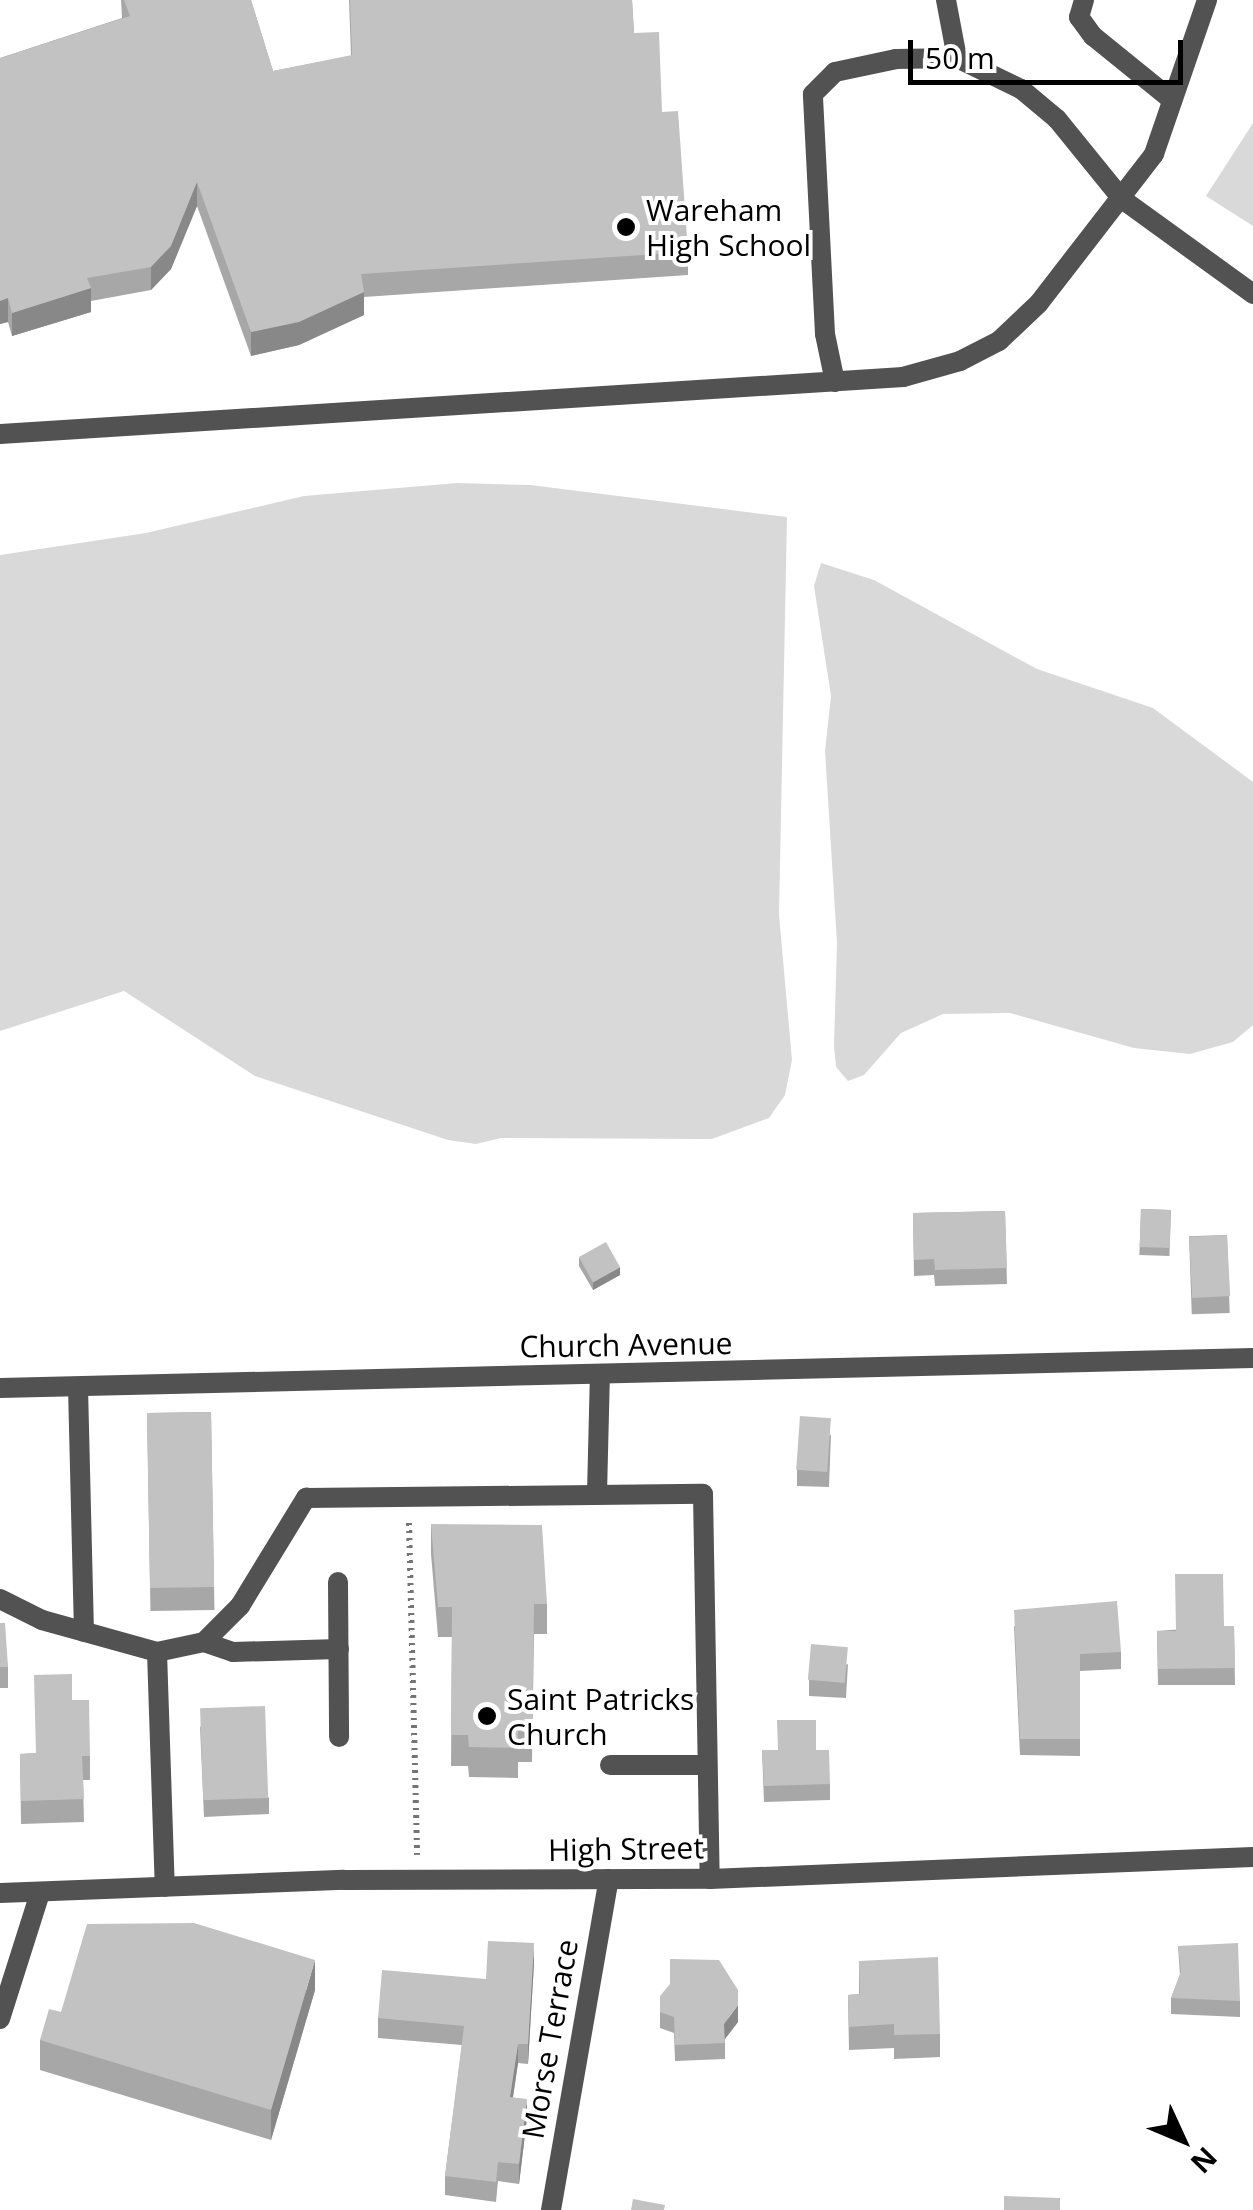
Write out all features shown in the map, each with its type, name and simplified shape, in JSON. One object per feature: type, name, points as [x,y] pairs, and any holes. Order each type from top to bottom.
[{"type":"street","points":[[946,0],[957,58]]},
{"type":"street","points":[[1084,0],[1079,18],[1093,36],[1172,100]]},
{"type":"street","points":[[0,434],[903,377],[1000,341],[1038,304],[1154,154],[1208,0]]},
{"type":"street","points":[[835,382],[825,334],[813,94],[834,72],[896,59],[957,58],[1020,89],[1057,119],[1122,199],[1253,294]]},
{"type":"street","name":"Church Avenue","points":[[0,1388],[1253,1358]]},
{"type":"street","points":[[597,1494],[600,1376]]},
{"type":"street","points":[[78,1388],[84,1632]]},
{"type":"street","points":[[204,1642],[240,1606],[306,1498],[703,1494],[704,1765],[710,1878]]},
{"type":"street","points":[[338,1582],[339,1737]]},
{"type":"street","points":[[0,1598],[84,1632],[157,1652],[204,1642],[234,1652],[339,1649]]},
{"type":"street","points":[[157,1652],[165,1887]]},
{"type":"street","points":[[610,1766],[704,1765]]},
{"type":"street","name":"High Street","points":[[0,1893],[710,1878],[1253,1857]]},
{"type":"street","name":"Morse Terrace","points":[[551,2210],[609,1879]]},
{"type":"street","points":[[0,2019],[40,1892]]},
{"type":"path","points":[[408,1496],[418,1883]]},
{"type":"shaded area","points":[[1253,123],[1253,226],[1206,196]]},
{"type":"shaded area","points":[[457,483],[530,485],[787,517],[779,915],[792,1060],[785,1095],[769,1118],[712,1139],[501,1138],[476,1144],[448,1140],[255,1076],[124,991],[0,1031],[0,555],[146,533],[304,496]]},
{"type":"shaded area","points":[[821,563],[874,580],[1037,669],[1153,708],[1253,782],[1253,1025],[1233,1042],[1190,1054],[1134,1048],[1010,1013],[943,1014],[901,1033],[864,1075],[848,1081],[836,1067],[834,1046],[837,943],[825,751],[831,696],[814,586]]},
{"type":"building","points":[[124,0],[251,0],[273,71],[352,55],[350,0],[632,0],[634,33],[659,32],[662,112],[678,111],[688,252],[361,274],[364,292],[299,322],[251,332],[197,182],[171,246],[151,267],[87,278],[91,288],[12,313],[8,298],[0,301],[0,58],[130,16]]},
{"type":"building","points":[[1141,1209],[1171,1210],[1170,1248],[1140,1247]]},
{"type":"building","points":[[1005,1211],[1007,1268],[935,1270],[934,1259],[914,1260],[913,1213]]},
{"type":"building","points":[[1227,1235],[1230,1296],[1192,1298],[1189,1237]]},
{"type":"building","points":[[606,1242],[620,1267],[593,1282],[579,1257]]},
{"type":"building","points":[[211,1412],[214,1587],[150,1588],[147,1413]]},
{"type":"building","points":[[800,1416],[831,1418],[827,1472],[796,1470]]},
{"type":"building","points":[[431,1524],[542,1525],[547,1604],[534,1604],[532,1732],[518,1731],[518,1748],[469,1747],[468,1735],[451,1735],[452,1607],[438,1607]]},
{"type":"building","points":[[1175,1574],[1223,1574],[1224,1626],[1234,1626],[1235,1668],[1158,1669],[1157,1631],[1176,1631]]},
{"type":"building","points":[[1117,1601],[1121,1652],[1080,1654],[1080,1739],[1020,1739],[1014,1610]]},
{"type":"building","points":[[0,1623],[5,1623],[8,1667],[0,1667]]},
{"type":"building","points":[[811,1644],[848,1647],[845,1683],[808,1680]]},
{"type":"building","points":[[72,1674],[72,1700],[89,1700],[90,1756],[82,1756],[84,1799],[21,1801],[20,1754],[36,1753],[34,1675]]},
{"type":"building","points":[[265,1706],[268,1798],[203,1800],[200,1708]]},
{"type":"building","points":[[777,1720],[816,1720],[816,1750],[829,1750],[830,1784],[764,1786],[762,1750],[778,1750]]},
{"type":"building","points":[[194,1923],[315,1960],[271,2110],[40,2040],[49,2009],[61,2012],[87,1924]]},
{"type":"building","points":[[488,1941],[534,1943],[528,2044],[518,2044],[510,2097],[527,2099],[519,2164],[498,2162],[496,2182],[445,2176],[464,2026],[378,2018],[382,1970],[486,1979]]},
{"type":"building","points":[[1238,1943],[1240,2001],[1171,1998],[1181,1971],[1178,1946]]},
{"type":"building","points":[[938,1957],[940,2034],[894,2035],[894,2024],[849,2027],[848,1995],[860,1994],[859,1961]]},
{"type":"building","points":[[670,1959],[719,1960],[738,1990],[738,2005],[724,2024],[725,2043],[675,2045],[674,2017],[660,2012],[660,1996],[670,1984]]},
{"type":"building","points":[[1004,2196],[1060,2198],[1060,2210],[1004,2210]]},
{"type":"building","points":[[633,2199],[665,2205],[664,2210],[631,2210]]},
{"type":"place","name":"Wareham High School","points":[[626,227]]},
{"type":"place","name":"Saint Patricks Church","points":[[487,1716]]}]
